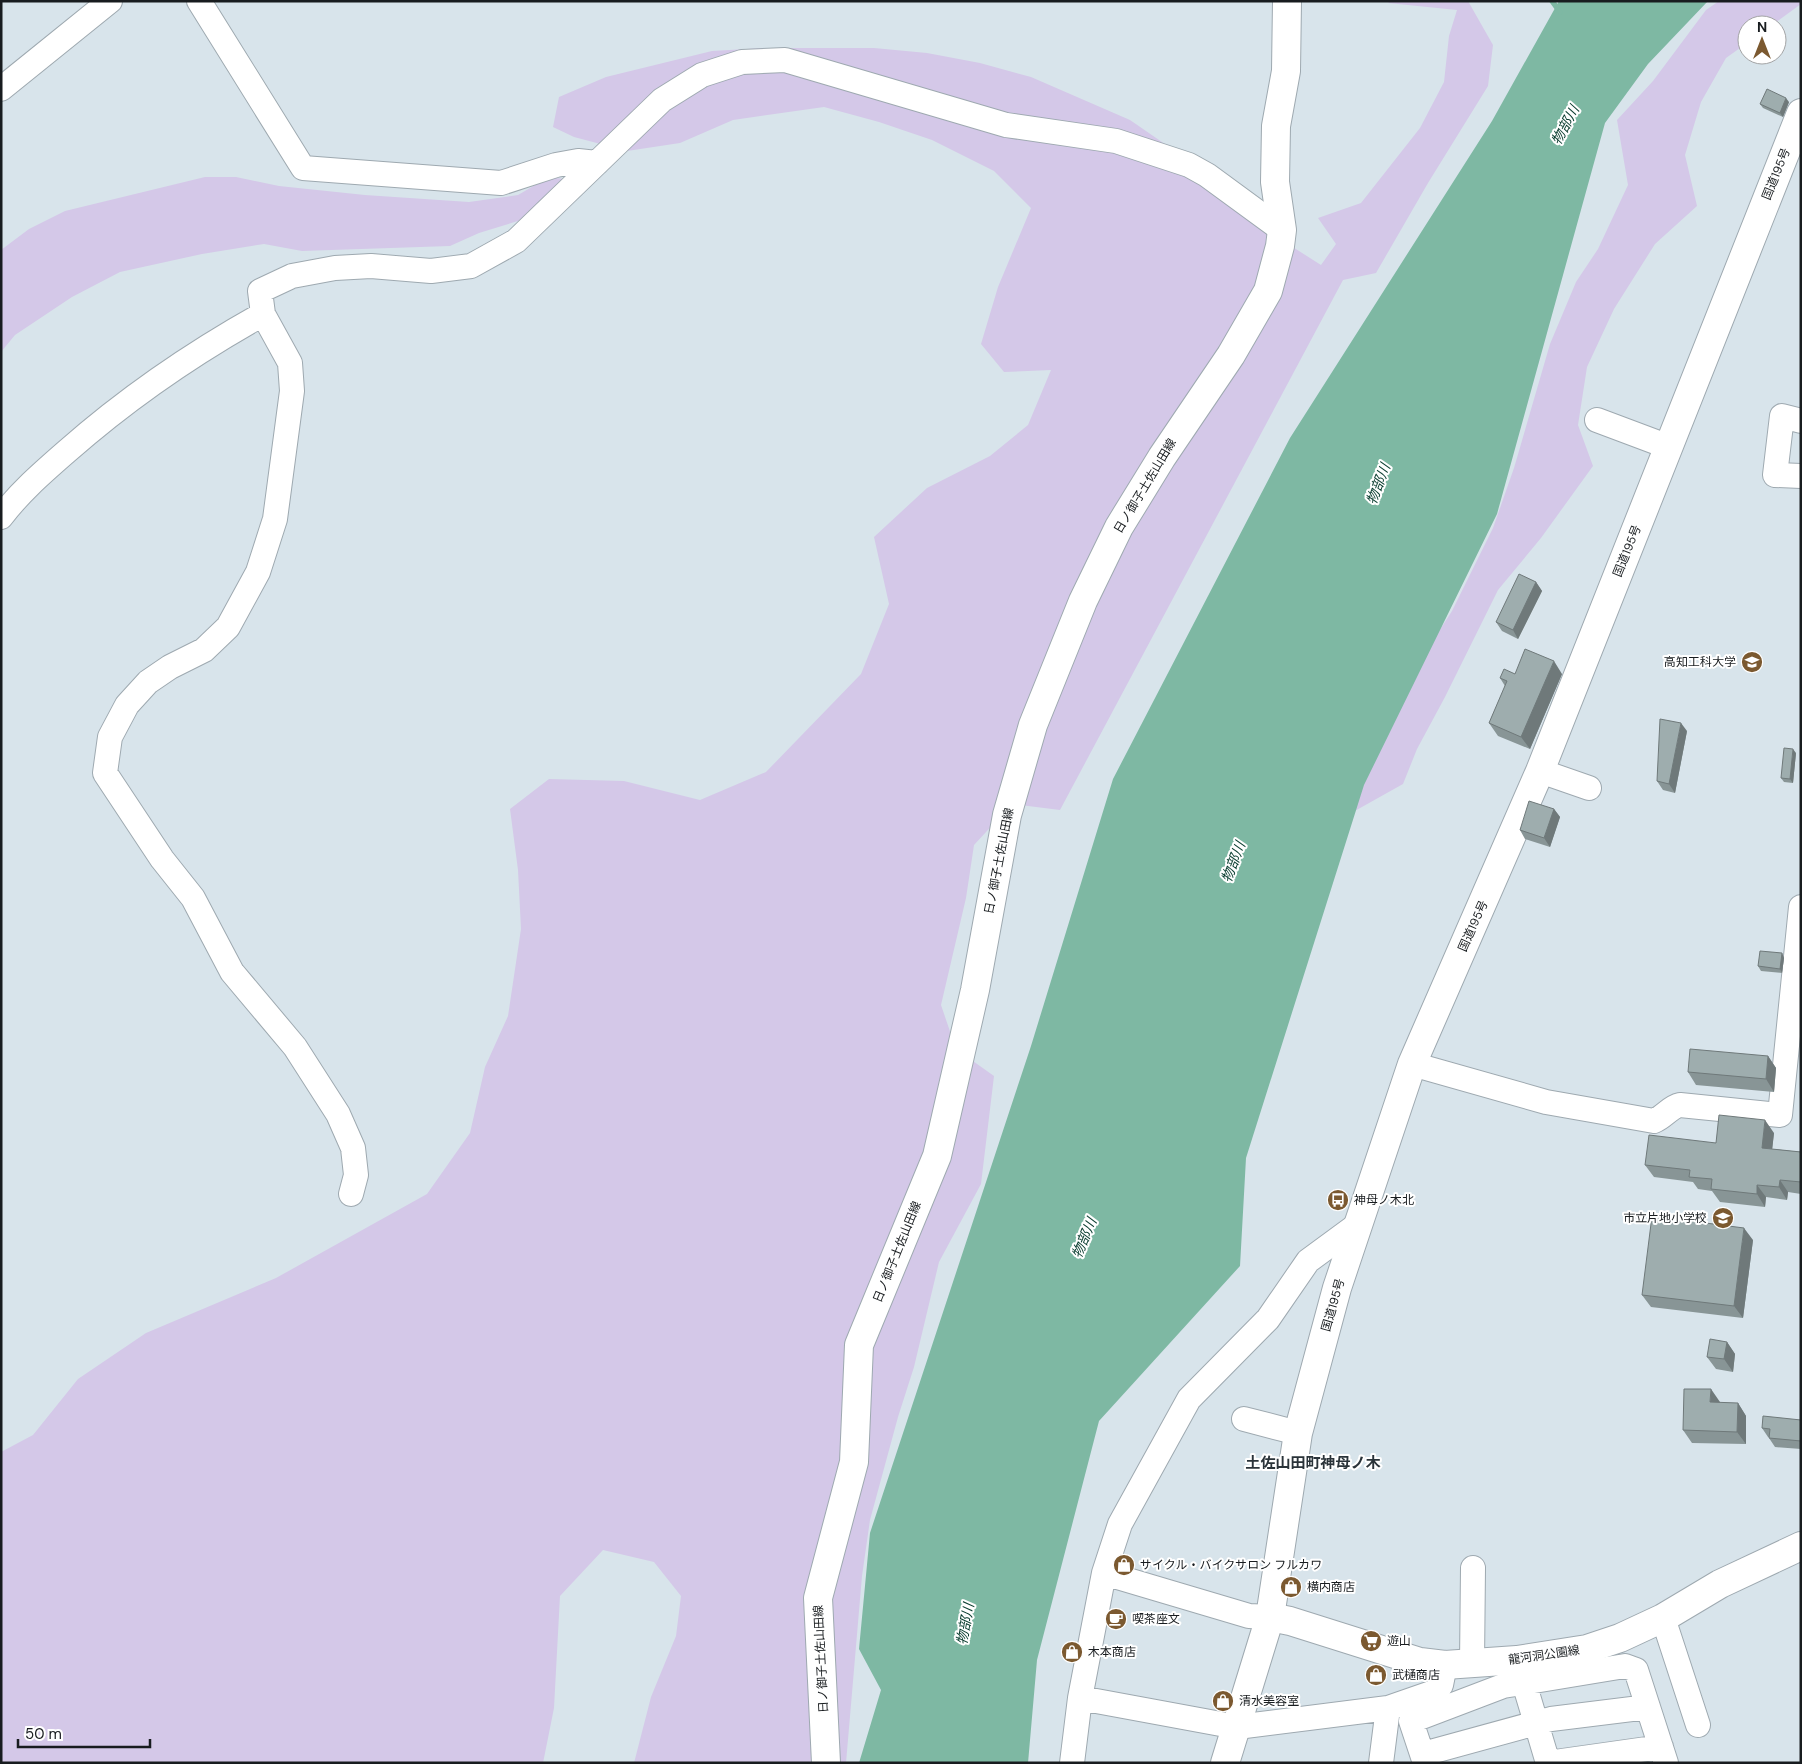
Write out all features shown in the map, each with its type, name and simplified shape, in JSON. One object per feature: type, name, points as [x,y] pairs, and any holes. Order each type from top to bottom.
[{"type":"main road","name":"日ノ御子土佐山田線","points":[[826,1763],[818,1598],[854,1462],[859,1346],[937,1156],[975,990],[1007,815],[1033,725],[1083,602],[1119,527],[1162,457],[1231,355],[1268,291],[1280,246],[1282,230],[1275,182],[1276,126],[1286,71],[1287,1]]},
{"type":"main road","name":"国道195号","points":[[1225,1763],[1270,1617],[1298,1433],[1337,1288],[1412,1064],[1540,771],[1800,119]]},
{"type":"main road","name":"龍河洞公園線","points":[[1270,1617],[1290,1621],[1420,1662],[1520,1670],[1620,1638],[1663,1618],[1720,1584],[1801,1546]]},
{"type":"street","points":[[1,89],[110,1]]},
{"type":"street","points":[[199,1],[303,168],[501,183],[556,165],[578,161],[597,163]]},
{"type":"street","points":[[351,1194],[356,1175],[353,1148],[338,1114],[295,1047],[232,972],[193,898],[162,860],[105,773],[110,736],[127,705],[148,682],[170,667],[204,650],[228,627],[258,572],[275,519],[292,391],[290,363],[263,314],[260,291],[292,276],[335,268],[371,266],[431,271],[471,266],[516,241],[662,100],[702,75],[742,62],[785,60],[1006,125],[1116,141],[1189,165],[1207,175],[1282,230]]},
{"type":"street","points":[[1,517],[19,494],[104,419],[188,359],[263,314]]},
{"type":"street","points":[[1801,421],[1782,416],[1775,475],[1801,476]]},
{"type":"street","points":[[1597,420],[1668,447]]},
{"type":"street","points":[[1540,771],[1589,788]]},
{"type":"street","points":[[1412,1064],[1546,1102],[1654,1121],[1662,1118],[1674,1106],[1680,1105],[1780,1116],[1784,1100],[1801,907]]},
{"type":"street","points":[[1072,1763],[1080,1698],[1104,1574],[1120,1524],[1189,1399],[1268,1319],[1308,1261],[1357,1226]]},
{"type":"street","points":[[1244,1419],[1298,1433]]},
{"type":"street","points":[[1080,1698],[1237,1727],[1388,1708],[1434,1692],[1459,1664],[1473,1568]]},
{"type":"street","points":[[1104,1574],[1249,1616],[1270,1617]]},
{"type":"street","points":[[1663,1618],[1697,1725]]},
{"type":"street","points":[[1520,1670],[1536,1724],[1548,1763],[1663,1755],[1648,1707],[1636,1670],[1625,1666],[1520,1670],[1503,1686],[1411,1721],[1424,1759],[1536,1724],[1551,1719],[1648,1707]]},
{"type":"street","points":[[1381,1763],[1388,1708]]},
{"type":"shaded area","points":[[1391,1],[1468,1],[1493,45],[1488,86],[1428,183],[1376,273],[1343,280],[1060,810],[1012,804],[974,845],[966,898],[941,1005],[956,1049],[994,1076],[981,1184],[939,1262],[914,1367],[898,1417],[870,1520],[862,1576],[846,1763],[634,1763],[651,1697],[676,1636],[681,1596],[654,1562],[603,1550],[560,1596],[554,1708],[543,1763],[1,1763],[1,1452],[33,1435],[78,1379],[146,1333],[276,1278],[427,1194],[470,1133],[485,1067],[508,1016],[521,929],[518,870],[510,809],[549,779],[624,781],[700,800],[766,772],[861,674],[889,604],[874,537],[927,488],[990,456],[1028,425],[1051,370],[1004,372],[981,344],[998,287],[1031,208],[994,171],[932,140],[879,122],[824,107],[733,120],[680,143],[627,151],[574,137],[553,127],[559,97],[606,77],[712,51],[766,48],[874,48],[927,53],[980,63],[1031,77],[1130,120],[1175,151],[1277,237],[1321,265],[1336,244],[1318,218],[1361,203],[1420,128],[1444,82],[1449,36],[1457,10],[1388,3]]},
{"type":"shaded area","points":[[1719,1],[1801,1],[1801,4],[1786,15],[1737,15],[1737,50],[1726,58],[1701,102],[1685,155],[1697,206],[1655,244],[1614,309],[1587,367],[1578,425],[1593,466],[1541,538],[1498,590],[1417,749],[1403,784],[1353,812],[1362,763],[1410,676],[1452,611],[1493,528],[1514,468],[1550,344],[1576,282],[1598,249],[1628,185],[1617,120],[1653,81],[1706,10]]},
{"type":"shaded area","points":[[205,177],[236,177],[279,186],[365,195],[469,202],[518,195],[549,177],[564,179],[521,220],[479,233],[450,246],[302,251],[264,244],[202,254],[120,272],[72,297],[15,335],[1,352],[1,250],[29,229],[65,211]]},
{"type":"water","name":"物部川","points":[[1559,1],[1708,1],[1648,64],[1605,123],[1497,514],[1364,785],[1246,1158],[1240,1266],[1099,1421],[1037,1660],[1028,1763],[859,1763],[881,1690],[859,1649],[870,1533],[1031,1046],[1113,779],[1290,438],[1492,121]]},
{"type":"building","points":[[1767,89],[1786,98],[1780,113],[1760,104]]},
{"type":"building","points":[[1519,574],[1536,582],[1513,630],[1496,622]]},
{"type":"building","points":[[1525,649],[1554,661],[1521,737],[1489,723],[1507,681],[1500,678],[1504,669],[1515,674]]},
{"type":"building","points":[[1660,719],[1681,723],[1669,784],[1657,781]]},
{"type":"building","points":[[1784,748],[1793,749],[1790,779],[1781,778]]},
{"type":"building","points":[[1529,801],[1554,809],[1544,838],[1520,830]]},
{"type":"building","points":[[1760,951],[1782,953],[1780,969],[1758,966]]},
{"type":"building","points":[[1690,1049],[1768,1056],[1766,1079],[1688,1072]]},
{"type":"building","points":[[1719,1115],[1765,1120],[1762,1148],[1801,1152],[1801,1182],[1780,1180],[1779,1187],[1757,1185],[1757,1194],[1711,1189],[1712,1179],[1689,1177],[1690,1170],[1645,1165],[1649,1135],[1716,1143]]},
{"type":"building","points":[[1652,1216],[1744,1228],[1734,1306],[1642,1295]]},
{"type":"building","points":[[1710,1339],[1727,1342],[1724,1359],[1707,1357]]},
{"type":"building","points":[[1684,1389],[1711,1389],[1710,1402],[1738,1403],[1737,1432],[1683,1430]]},
{"type":"building","points":[[1763,1416],[1801,1420],[1801,1441],[1769,1438],[1770,1429],[1762,1428]]},
{"type":"waterway","points":[[1552,1],[1560,12]]},
{"type":"place","name":"高知工科大学","points":[[1752,662]]},
{"type":"place","name":"神母ノ木北","points":[[1338,1200]]},
{"type":"place","name":"市立片地小学校","points":[[1723,1218]]},
{"type":"place","name":"サイクル・バイクサロン フルカワ","points":[[1124,1565]]},
{"type":"place","name":"横内商店","points":[[1291,1587]]},
{"type":"place","name":"喫茶座文","points":[[1116,1619]]},
{"type":"place","name":"遊山","points":[[1371,1641]]},
{"type":"place","name":"木本商店","points":[[1072,1652]]},
{"type":"place","name":"武樋商店","points":[[1376,1675]]},
{"type":"place","name":"清水美容室","points":[[1223,1701]]},
{"type":"district","name":"土佐山田町神母ノ木","points":[[1313,1463]]}]
